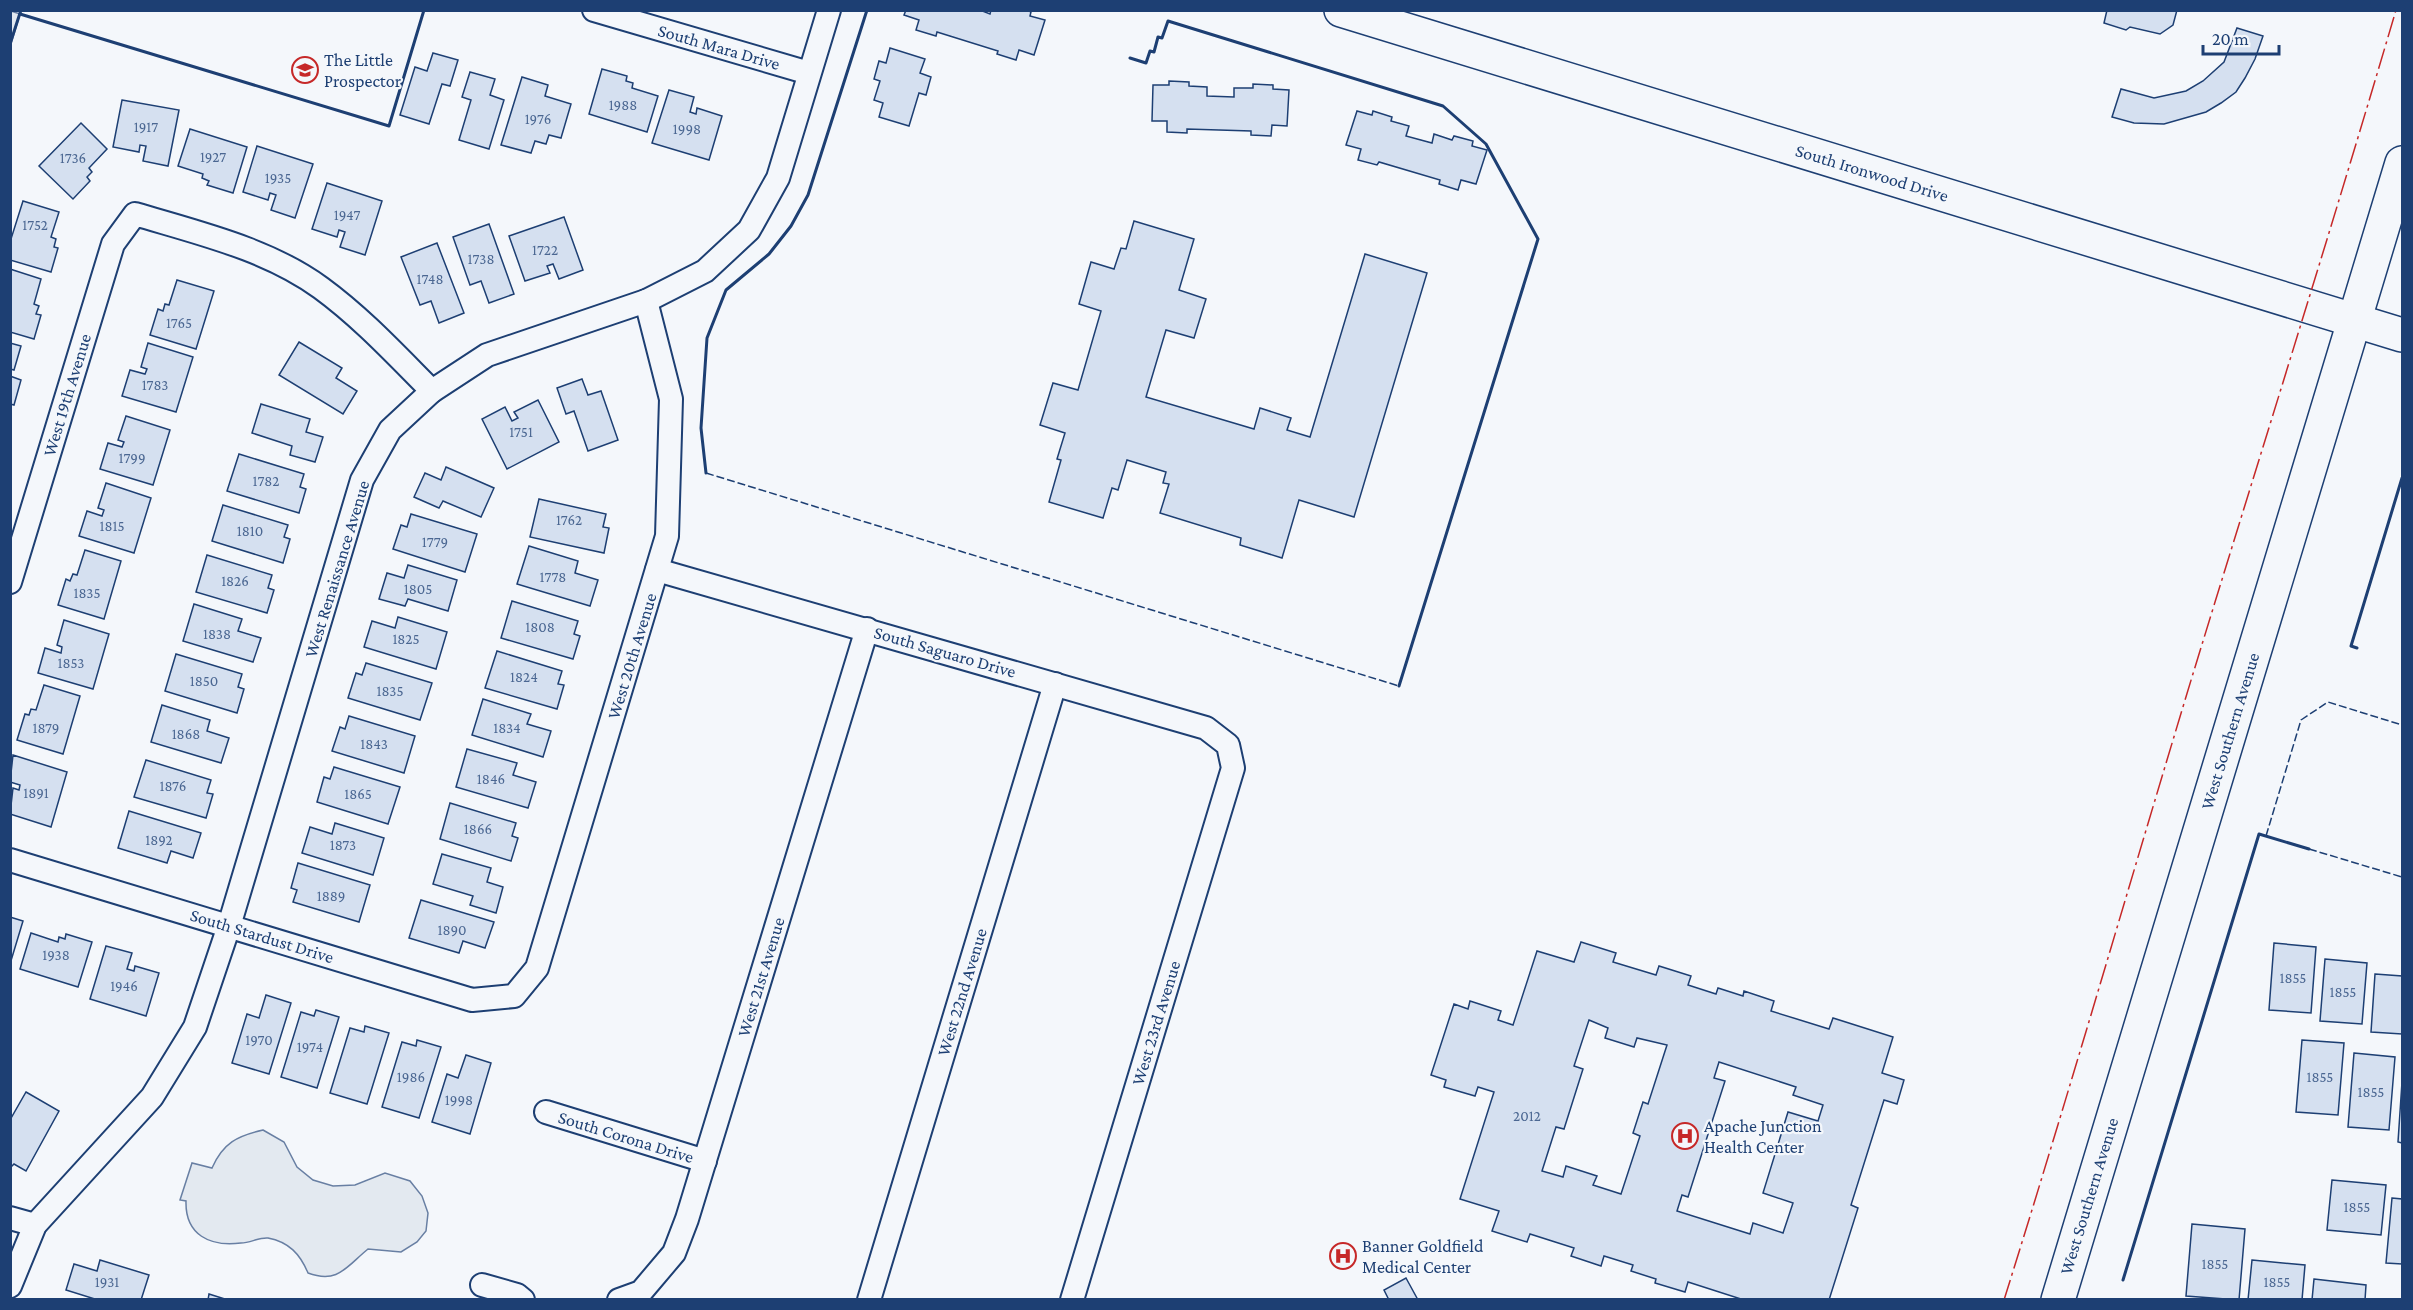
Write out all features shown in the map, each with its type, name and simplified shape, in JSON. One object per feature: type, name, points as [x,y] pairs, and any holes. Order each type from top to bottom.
[{"type":"main road","name":"South Ironwood Drive","points":[[1341,10],[2403,335]]},
{"type":"main road","name":"West Southern Avenue","points":[[2058,1299],[2403,163]]},
{"type":"street","name":"South Mara Drive","points":[[594,10],[809,73]]},
{"type":"street","name":"West Renaissance Avenue","points":[[10,1286],[35,1225],[152,1097],[195,1027],[229,926],[362,480],[390,430],[432,391],[487,355],[646,301],[705,271],[748,230],[778,178],[829,10]]},
{"type":"street","name":"West 19th Avenue","points":[[10,582],[113,244],[135,214],[213,237],[262,256],[319,287],[359,319],[432,391]]},
{"type":"street","name":"West 20th Avenue","points":[[514,996],[537,969],[668,536],[671,399],[646,301]]},
{"type":"street","name":"South Saguaro Drive","points":[[657,570],[1206,728],[1228,745]]},
{"type":"street","name":"West 21st Avenue","points":[[619,1299],[647,1296],[674,1253],[705,1161],[867,629]]},
{"type":"street","name":"West 22nd Avenue","points":[[868,1299],[1055,684]]},
{"type":"street","name":"West 23rd Avenue","points":[[1072,1299],[1233,768],[1228,745]]},
{"type":"street","name":"South Stardust Drive","points":[[10,860],[471,1000],[514,996]]},
{"type":"street","name":"South Corona Drive","points":[[546,1112],[705,1161]]},
{"type":"street","points":[[10,1218],[35,1225]]},
{"type":"street","points":[[482,1285],[523,1299]]},
{"type":"shaded area","points":[[10,11],[20,14],[11,44]]},
{"type":"shaded area","points":[[263,1130],[284,1142],[297,1167],[313,1180],[333,1186],[355,1185],[385,1173],[410,1181],[422,1196],[428,1213],[426,1231],[417,1242],[401,1252],[368,1249],[341,1272],[327,1276],[308,1273],[293,1250],[282,1242],[265,1238],[230,1244],[219,1243],[201,1236],[190,1222],[186,1201],[180,1200],[192,1163],[212,1168],[221,1152],[232,1142]]},
{"type":"building","points":[[906,10],[980,10],[990,14],[991,10],[1027,10],[1031,12],[1030,16],[1045,20],[1034,55],[1019,50],[1016,60],[997,54],[998,51],[937,32],[936,36],[916,30],[919,20],[904,15]]},
{"type":"building","points":[[2107,10],[2177,10],[2173,25],[2160,34],[2130,27],[2126,30],[2104,23]]},
{"type":"building","points":[[2237,28],[2263,36],[2245,78],[2236,92],[2221,103],[2206,112],[2164,124],[2134,123],[2112,117],[2121,89],[2154,98],[2186,91],[2203,81],[2224,62]]},
{"type":"building","points":[[890,48],[925,59],[920,73],[931,77],[926,95],[919,93],[909,126],[879,117],[883,103],[874,100],[880,81],[874,79],[879,61],[886,63]]},
{"type":"building","points":[[433,53],[458,60],[450,86],[442,84],[429,124],[400,115],[415,67],[427,71]]},
{"type":"building","points":[[602,69],[627,76],[626,81],[633,83],[632,88],[658,96],[647,132],[589,114]]},
{"type":"building","points":[[470,72],[495,79],[490,95],[504,100],[489,149],[459,140],[471,100],[462,97]]},
{"type":"building","points":[[522,77],[548,85],[545,96],[571,104],[561,138],[549,135],[546,144],[535,141],[531,153],[501,145]]},
{"type":"building","points":[[1169,81],[1189,82],[1189,86],[1207,87],[1207,96],[1234,97],[1234,88],[1253,88],[1253,84],[1273,85],[1273,89],[1289,90],[1287,126],[1272,125],[1271,136],[1251,135],[1251,131],[1187,129],[1187,133],[1167,132],[1167,121],[1152,121],[1153,85],[1169,85]]},
{"type":"building","points":[[669,90],[694,97],[690,112],[696,114],[697,108],[722,116],[709,160],[652,143]]},
{"type":"building","points":[[122,100],[179,110],[168,166],[143,161],[146,146],[140,145],[139,152],[113,147]]},
{"type":"building","points":[[1357,111],[1372,115],[1373,111],[1392,117],[1391,121],[1409,126],[1406,136],[1432,143],[1434,134],[1452,140],[1454,136],[1473,141],[1472,146],[1487,150],[1476,184],[1461,180],[1458,190],[1439,184],[1440,180],[1379,162],[1377,165],[1358,160],[1361,149],[1346,145]]},
{"type":"building","points":[[81,123],[107,149],[89,168],[92,172],[87,177],[90,181],[73,199],[39,166]]},
{"type":"building","points":[[190,129],[247,147],[233,193],[207,185],[209,181],[202,178],[203,174],[178,166]]},
{"type":"building","points":[[257,146],[313,164],[295,218],[271,210],[276,195],[270,193],[268,200],[243,192]]},
{"type":"building","points":[[327,183],[382,201],[365,255],[340,247],[345,232],[339,230],[337,237],[312,229]]},
{"type":"building","points":[[23,201],[59,212],[51,237],[56,239],[54,247],[58,248],[51,272],[10,260],[10,242]]},
{"type":"building","points":[[564,217],[583,270],[559,279],[553,264],[547,266],[550,273],[525,281],[509,236]]},
{"type":"building","points":[[1134,221],[1194,239],[1179,290],[1206,299],[1194,338],[1166,330],[1146,397],[1254,429],[1260,408],[1291,418],[1287,430],[1310,437],[1365,254],[1427,273],[1354,517],[1299,500],[1282,558],[1240,545],[1241,538],[1160,513],[1169,484],[1163,483],[1166,472],[1127,460],[1118,490],[1112,488],[1103,518],[1049,502],[1061,460],[1057,459],[1065,433],[1040,425],[1053,383],[1078,390],[1101,311],[1079,304],[1091,262],[1114,269],[1121,248],[1126,249]]},
{"type":"building","points":[[489,224],[514,294],[489,303],[481,281],[470,285],[453,237]]},
{"type":"building","points":[[437,243],[464,313],[439,323],[431,301],[420,305],[401,257]]},
{"type":"building","points":[[10,269],[41,279],[34,304],[39,306],[36,314],[41,315],[34,339],[10,332]]},
{"type":"building","points":[[177,280],[214,291],[196,349],[150,335],[158,309],[163,311],[165,304],[169,305]]},
{"type":"building","points":[[299,342],[342,368],[336,378],[357,391],[343,414],[279,375]]},
{"type":"building","points":[[10,343],[21,346],[14,370],[10,369]]},
{"type":"building","points":[[148,343],[193,357],[176,412],[122,396],[130,370],[145,374],[147,369],[141,367]]},
{"type":"building","points":[[10,376],[21,380],[14,405],[10,404]]},
{"type":"building","points":[[582,379],[588,395],[601,391],[618,440],[588,451],[574,411],[566,414],[557,388]]},
{"type":"building","points":[[538,400],[559,442],[507,469],[482,419],[505,407],[512,421],[518,418],[514,412]]},
{"type":"building","points":[[261,404],[310,419],[306,432],[323,437],[315,462],[290,455],[292,446],[252,433]]},
{"type":"building","points":[[126,416],[170,430],[153,485],[100,469],[108,443],[122,447],[124,442],[118,440]]},
{"type":"building","points":[[239,454],[304,474],[300,487],[306,489],[299,513],[227,491]]},
{"type":"building","points":[[446,467],[494,488],[481,517],[443,501],[439,508],[414,497],[425,473],[441,480]]},
{"type":"building","points":[[106,483],[151,498],[134,553],[79,536],[87,511],[102,516],[104,510],[98,508]]},
{"type":"building","points":[[539,499],[606,514],[603,527],[609,528],[604,553],[530,537]]},
{"type":"building","points":[[223,505],[288,525],[284,537],[290,539],[283,563],[212,541]]},
{"type":"building","points":[[411,514],[477,534],[465,572],[393,549],[401,525],[407,527]]},
{"type":"building","points":[[529,546],[578,561],[575,573],[598,580],[590,606],[517,584]]},
{"type":"building","points":[[85,550],[121,561],[104,619],[58,605],[66,579],[70,581],[73,574],[77,575]]},
{"type":"building","points":[[207,555],[272,575],[268,588],[274,590],[267,613],[196,592]]},
{"type":"building","points":[[408,565],[457,580],[448,611],[408,599],[405,606],[379,599],[387,573],[404,578]]},
{"type":"building","points":[[512,601],[578,621],[574,634],[580,636],[573,659],[501,638]]},
{"type":"building","points":[[194,604],[242,619],[238,631],[261,638],[253,662],[183,641]]},
{"type":"building","points":[[398,617],[447,632],[436,669],[364,647],[372,621],[395,628]]},
{"type":"building","points":[[64,620],[109,634],[93,689],[38,673],[45,648],[61,653],[62,647],[57,645]]},
{"type":"building","points":[[497,651],[562,671],[558,684],[564,685],[557,709],[485,688]]},
{"type":"building","points":[[176,654],[242,674],[238,687],[244,689],[237,713],[165,691]]},
{"type":"building","points":[[366,663],[432,683],[420,720],[348,698],[356,673],[362,675]]},
{"type":"building","points":[[44,685],[80,696],[63,754],[17,740],[25,714],[29,715],[31,709],[36,710]]},
{"type":"building","points":[[483,699],[531,714],[527,724],[551,731],[543,757],[472,735]]},
{"type":"building","points":[[162,705],[210,720],[207,731],[229,738],[221,763],[151,742]]},
{"type":"building","points":[[349,716],[415,736],[404,773],[332,751],[340,727],[345,729]]},
{"type":"building","points":[[467,749],[517,763],[513,775],[536,782],[528,808],[456,787]]},
{"type":"building","points":[[13,755],[67,772],[51,827],[10,814],[13,788],[19,790],[20,785],[10,782]]},
{"type":"building","points":[[146,760],[211,780],[207,793],[213,794],[206,818],[134,797]]},
{"type":"building","points":[[334,767],[400,787],[388,824],[317,802],[324,777],[330,779]]},
{"type":"building","points":[[450,803],[516,823],[512,836],[518,838],[511,861],[440,839]]},
{"type":"building","points":[[129,811],[201,833],[193,858],[171,851],[167,863],[118,848]]},
{"type":"building","points":[[335,823],[384,838],[373,875],[302,853],[310,827],[332,834]]},
{"type":"building","points":[[442,854],[491,868],[487,882],[503,887],[496,913],[470,905],[473,896],[433,884]]},
{"type":"building","points":[[298,863],[370,885],[359,922],[293,902],[297,890],[291,888]]},
{"type":"building","points":[[421,900],[494,922],[485,948],[463,941],[459,953],[409,938]]},
{"type":"building","points":[[10,917],[23,921],[10,964]]},
{"type":"building","points":[[31,933],[58,942],[59,937],[65,939],[66,934],[92,942],[78,987],[20,969]]},
{"type":"building","points":[[1581,942],[1616,953],[1613,962],[1656,975],[1659,966],[1691,976],[1688,985],[1716,994],[1718,988],[1743,996],[1744,991],[1774,1001],[1771,1011],[1829,1029],[1833,1018],[1893,1037],[1882,1073],[1904,1080],[1897,1104],[1884,1100],[1851,1205],[1858,1208],[1829,1300],[1744,1300],[1688,1282],[1685,1292],[1655,1283],[1656,1279],[1631,1271],[1633,1265],[1604,1256],[1601,1266],[1571,1256],[1574,1248],[1530,1234],[1527,1242],[1492,1231],[1499,1211],[1460,1199],[1494,1092],[1478,1087],[1475,1096],[1444,1087],[1446,1080],[1431,1075],[1454,1004],[1468,1009],[1470,1001],[1501,1011],[1498,1020],[1513,1025],[1537,951],[1574,962]],"holes":[[[1589,1020],[1608,1028],[1605,1038],[1634,1047],[1637,1038],[1667,1045],[1648,1104],[1643,1102],[1633,1133],[1640,1136],[1621,1194],[1593,1185],[1597,1176],[1566,1166],[1563,1177],[1542,1171],[1556,1127],[1564,1129],[1583,1069],[1574,1066]],[[1719,1062],[1796,1087],[1793,1095],[1823,1105],[1818,1121],[1788,1112],[1763,1193],[1793,1203],[1783,1233],[1753,1223],[1750,1234],[1677,1211],[1682,1195],[1688,1197],[1725,1081],[1714,1078]]]},
{"type":"building","points":[[2274,943],[2316,947],[2311,1013],[2269,1010]]},
{"type":"building","points":[[106,946],[132,953],[127,969],[134,971],[135,966],[159,973],[146,1016],[90,999]]},
{"type":"building","points":[[2325,959],[2367,963],[2362,1024],[2320,1021]]},
{"type":"building","points":[[2375,974],[2402,976],[2402,1034],[2371,1032]]},
{"type":"building","points":[[266,995],[291,1003],[269,1074],[232,1063],[247,1014],[259,1018]]},
{"type":"building","points":[[316,1010],[339,1017],[317,1088],[281,1077],[301,1012],[314,1016]]},
{"type":"building","points":[[365,1026],[389,1033],[367,1104],[330,1093],[350,1028],[364,1032]]},
{"type":"building","points":[[417,1040],[441,1047],[419,1118],[382,1107],[402,1042],[416,1046]]},
{"type":"building","points":[[2302,1040],[2344,1043],[2338,1115],[2296,1112]]},
{"type":"building","points":[[2354,1053],[2395,1057],[2389,1130],[2348,1127]]},
{"type":"building","points":[[466,1055],[491,1063],[470,1134],[432,1122],[447,1074],[458,1078]]},
{"type":"building","points":[[2402,1082],[2402,1143],[2398,1142]]},
{"type":"building","points":[[26,1092],[59,1111],[26,1171],[14,1164],[10,1168],[10,1120]]},
{"type":"building","points":[[2332,1180],[2386,1185],[2381,1235],[2327,1230]]},
{"type":"building","points":[[2392,1198],[2402,1199],[2402,1264],[2386,1263]]},
{"type":"building","points":[[2192,1224],[2245,1229],[2239,1300],[2186,1296]]},
{"type":"building","points":[[100,1260],[149,1275],[141,1300],[98,1300],[66,1290],[74,1264],[97,1271]]},
{"type":"building","points":[[2252,1260],[2305,1265],[2302,1300],[2248,1300]]},
{"type":"building","points":[[1406,1278],[1418,1300],[1389,1300],[1384,1290]]},
{"type":"building","points":[[2314,1279],[2366,1285],[2365,1300],[2312,1300]]},
{"type":"building","points":[[209,1294],[228,1300],[208,1300]]},
{"type":"fence","points":[[706,473],[1399,686]]},
{"type":"fence","points":[[2266,836],[2301,720],[2328,702],[2402,725]]},
{"type":"fence","points":[[2309,849],[2402,877]]},
{"type":"wall","points":[[10,44],[21,10]]},
{"type":"wall","points":[[20,14],[389,126],[424,10]]},
{"type":"wall","points":[[706,473],[701,428],[707,338],[726,290],[769,254],[791,226],[808,195],[867,10]]},
{"type":"wall","points":[[1130,58],[1146,63],[1150,51],[1154,52],[1158,37],[1162,38],[1168,21],[1443,106],[1486,144],[1538,239],[1399,686]]},
{"type":"wall","points":[[2357,648],[2351,646],[2402,478]]},
{"type":"wall","points":[[2123,1280],[2259,834],[2309,849]]},
{"type":"power","points":[[2004,1300],[2396,10]]},
{"type":"place","name":"The Little Prospector","points":[[305,70]]},
{"type":"place","name":"Apache Junction Health Center","points":[[1685,1136]]},
{"type":"place","name":"Banner Goldfield Medical Center","points":[[1343,1256]]}]
